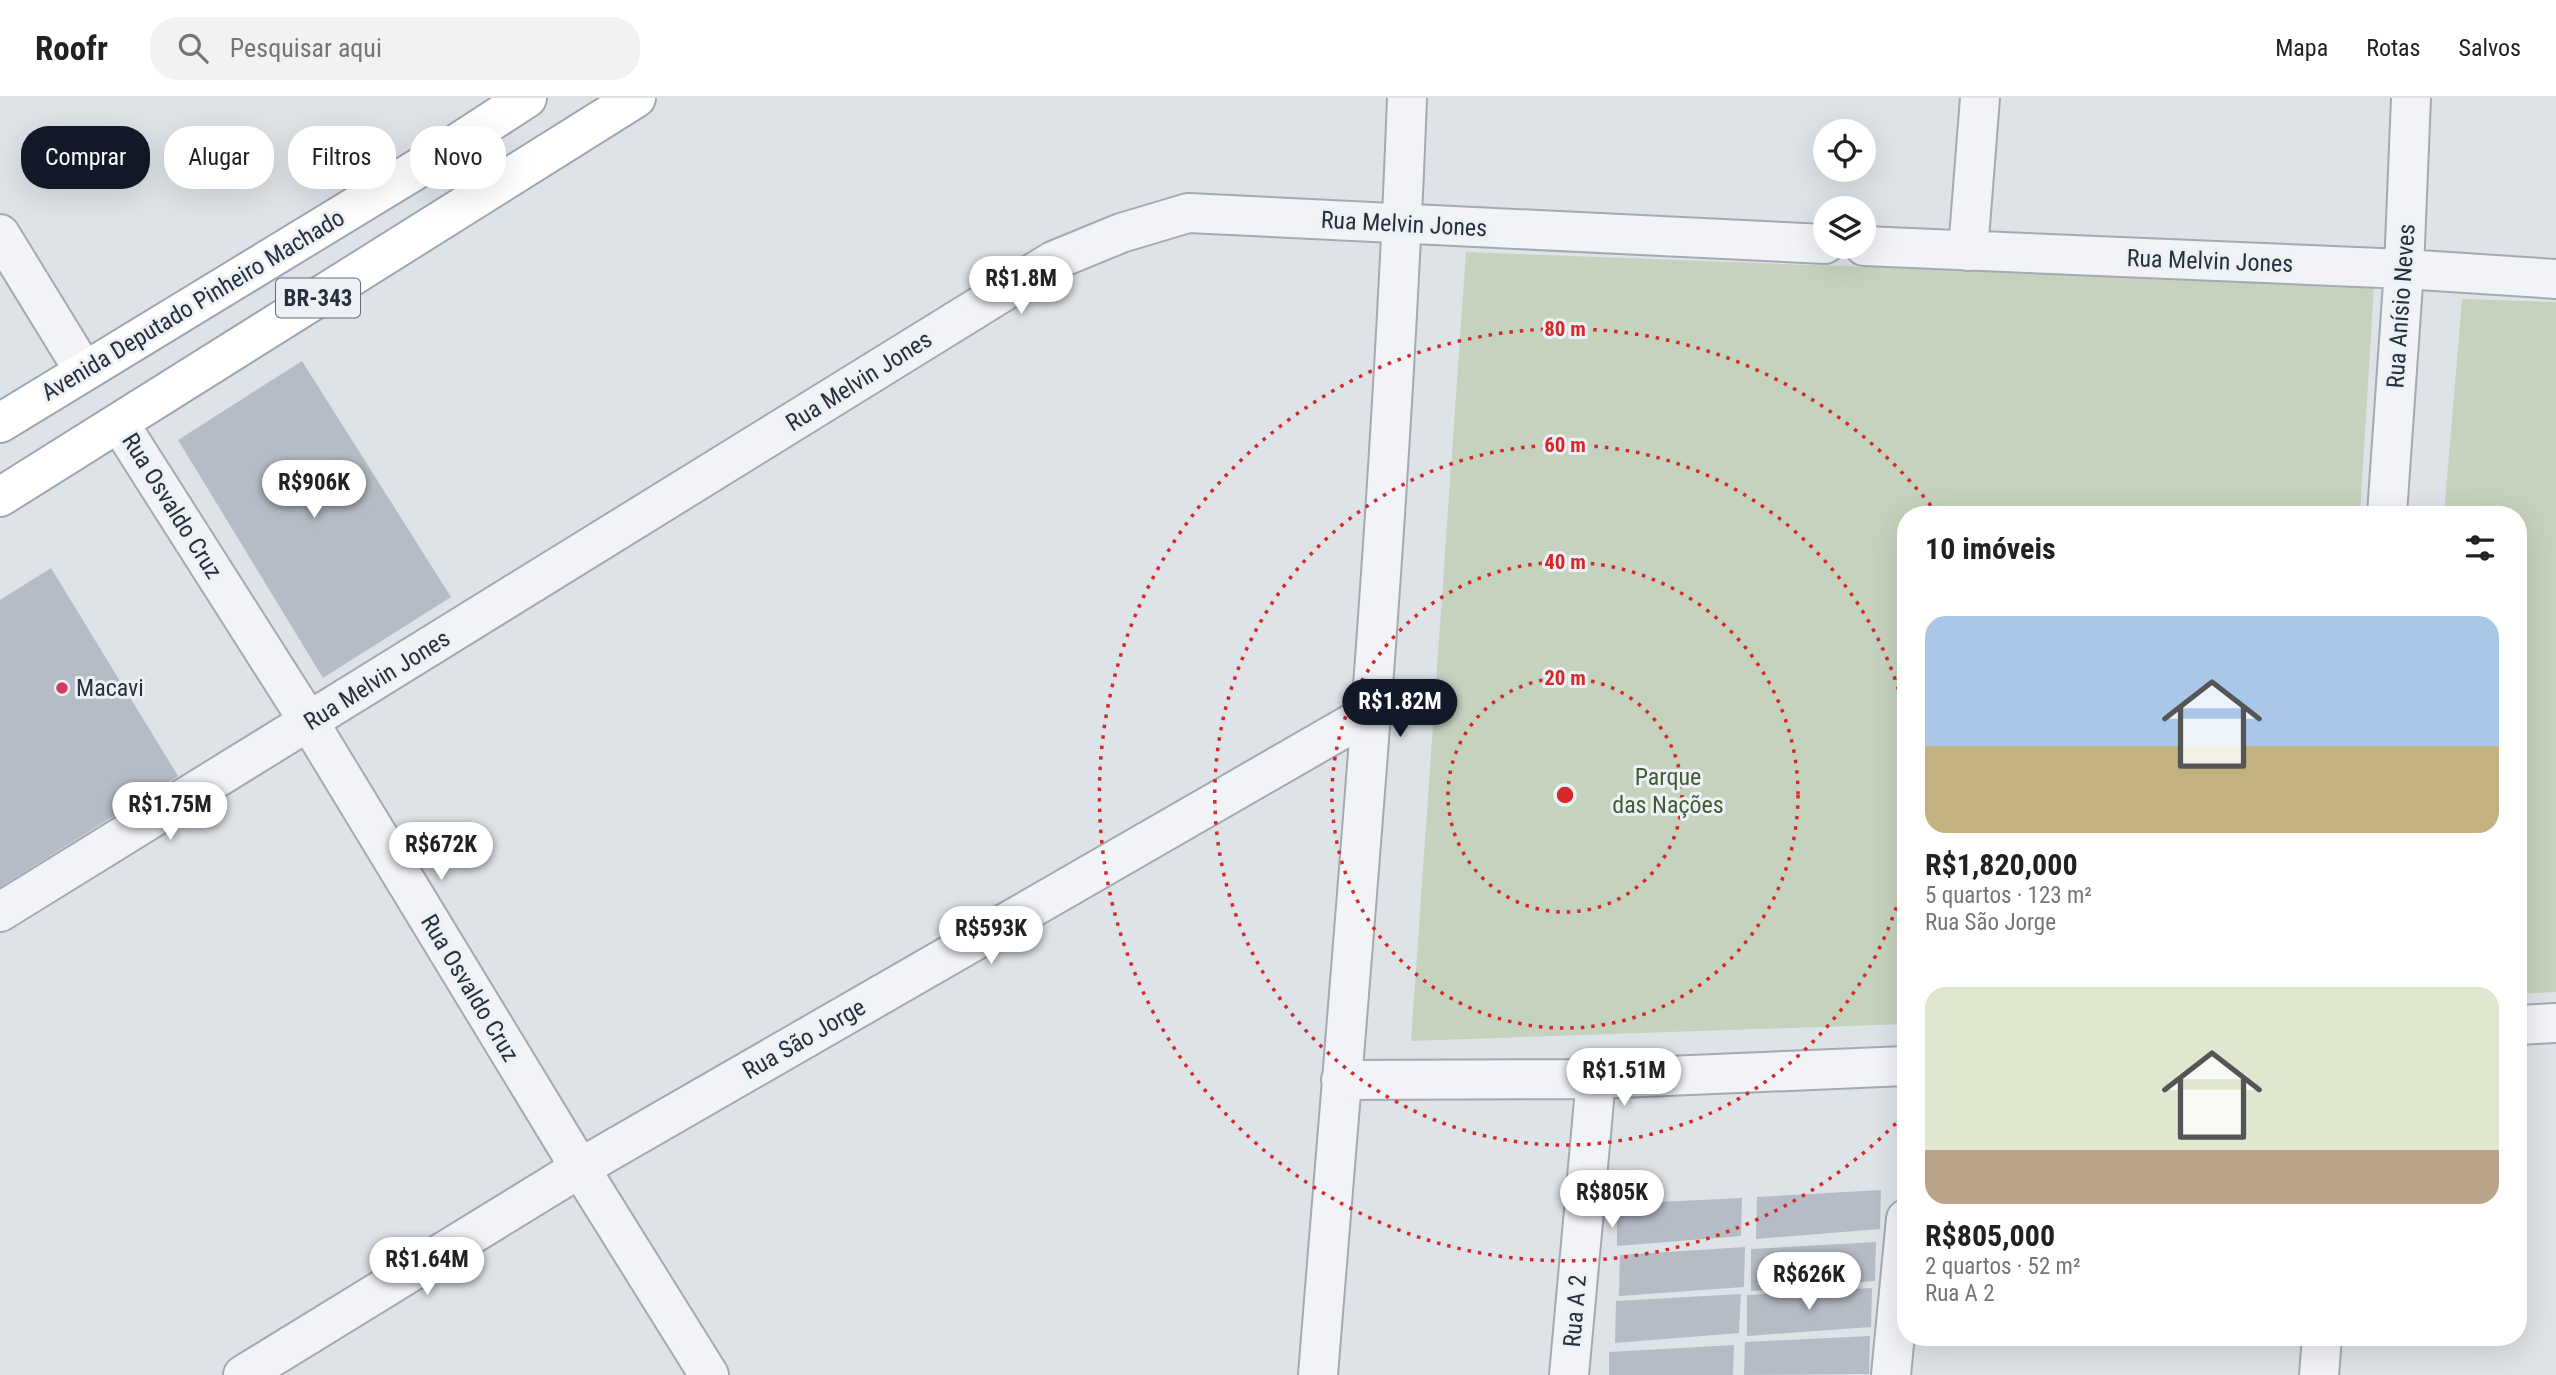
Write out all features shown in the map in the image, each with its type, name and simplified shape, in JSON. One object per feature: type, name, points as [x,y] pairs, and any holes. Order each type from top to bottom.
[{"type":"main road","name":"Avenida Deputado Pinheiro Machado","points":[[0,423],[427,163],[527,98]]},
{"type":"main road","name":"BR-343","points":[[0,497],[636,98]]},
{"type":"street","points":[[1318,1375],[1372,712],[1402,223],[1407,98]]},
{"type":"street","points":[[1968,251],[1980,98]]},
{"type":"street","name":"Rua Anísio Neves","points":[[2388,506],[2404,269],[2411,98]]},
{"type":"street","name":"Rua Melvin Jones","points":[[0,912],[1053,261],[1121,233],[1188,214],[1813,243]]},
{"type":"street","points":[[0,234],[84,371]]},
{"type":"street","name":"Rua Melvin Jones","points":[[1876,247],[2404,269],[2556,279]]},
{"type":"street","name":"Rua Osvaldo Cruz","points":[[119,423],[309,722],[709,1375]]},
{"type":"street","name":"Rua São Jorge","points":[[243,1375],[580,1168],[1372,712]]},
{"type":"street","points":[[2527,1025],[2556,1023]]},
{"type":"street","points":[[1342,1080],[1596,1079],[1897,1066]]},
{"type":"street","name":"Rua A 2","points":[[1569,1375],[1596,1079]]},
{"type":"street","points":[[1891,1375],[1897,1313]]},
{"type":"street","points":[[2319,1375],[2321,1346]]},
{"type":"green space","name":"Parque das Nações","points":[[1466,252],[2374,286],[2360,506],[1897,506],[1897,1024],[1411,1041]]},
{"type":"green space","points":[[2462,299],[2556,302],[2556,992],[2527,994],[2527,506],[2445,506]]},
{"type":"building","points":[[302,361],[451,597],[323,678],[178,440]]},
{"type":"building","name":"Macavi","points":[[51,568],[178,776],[0,887],[0,600]]},
{"type":"building","points":[[1881,1190],[1880,1229],[1756,1239],[1757,1197]]},
{"type":"building","points":[[1742,1198],[1741,1236],[1617,1246],[1617,1204]]},
{"type":"building","points":[[1876,1242],[1875,1281],[1751,1291],[1751,1249]]},
{"type":"building","points":[[1745,1247],[1744,1287],[1619,1296],[1620,1255]]},
{"type":"building","points":[[1872,1288],[1871,1327],[1747,1336],[1747,1295]]},
{"type":"building","points":[[1741,1294],[1739,1333],[1615,1343],[1616,1301]]},
{"type":"building","points":[[1870,1336],[1869,1374],[1744,1375],[1745,1342]]},
{"type":"building","points":[[1734,1345],[1733,1375],[1609,1375],[1609,1352]]},
{"type":"place","name":"Macavi","points":[[62,688]]}]
